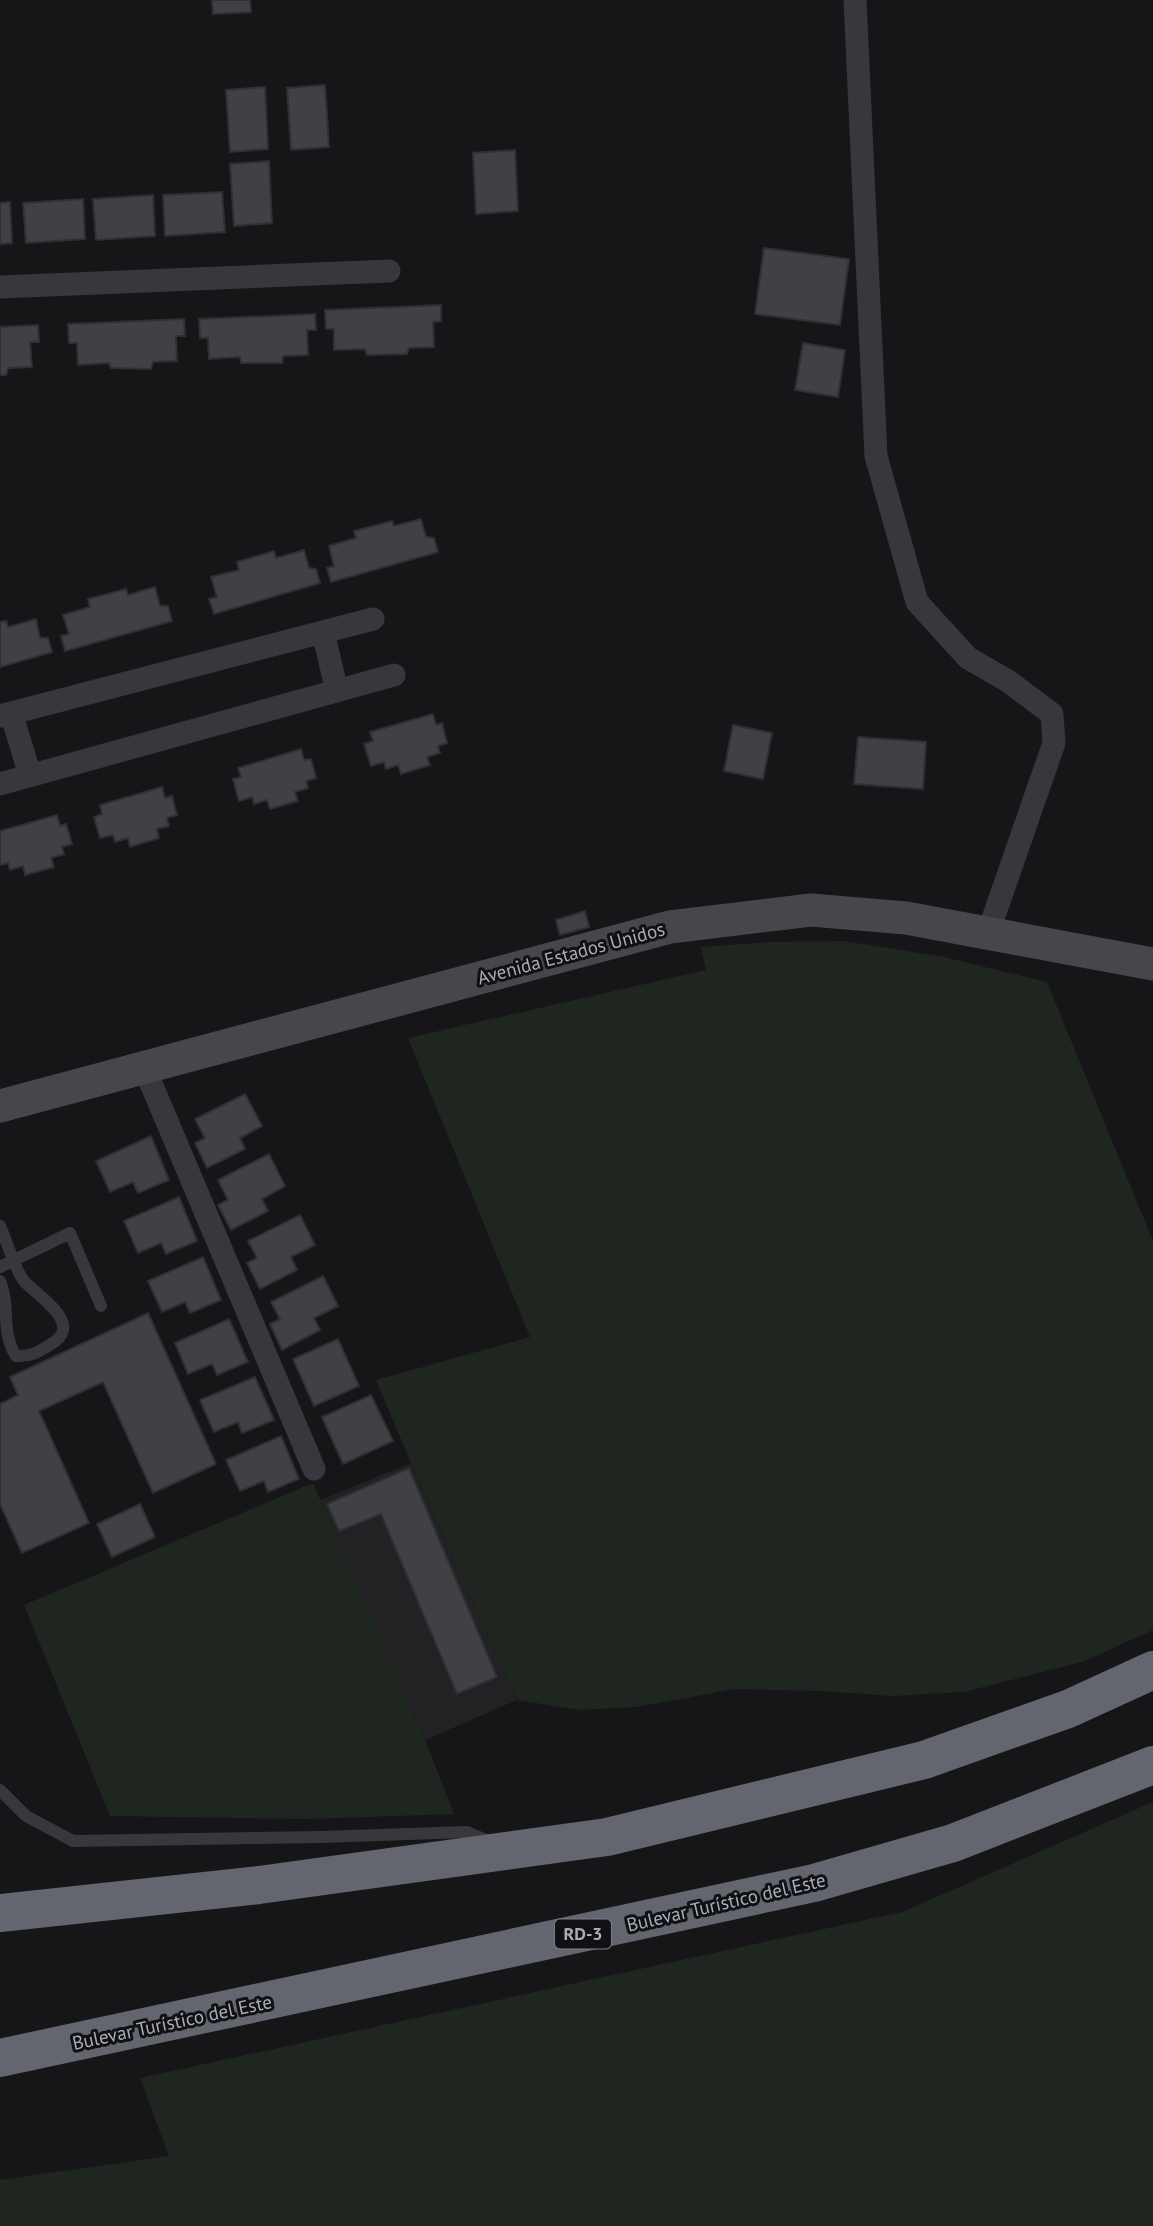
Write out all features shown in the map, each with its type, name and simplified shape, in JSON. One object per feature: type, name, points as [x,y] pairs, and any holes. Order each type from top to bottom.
[{"type":"highway","points":[[0,1913],[258,1885],[607,1837],[924,1760],[1068,1709],[1153,1670]]},
{"type":"highway","name":"Bulevar Turístico del Este","points":[[0,2058],[814,1883],[953,1843],[1153,1765]]},
{"type":"street","points":[[855,0],[876,456],[917,602],[968,658],[1008,681],[1052,714],[1054,743],[988,933]]},
{"type":"street","points":[[0,287],[389,271]]},
{"type":"street","points":[[30,775],[6,714],[373,619]]},
{"type":"street","points":[[323,632],[337,691]]},
{"type":"street","points":[[0,784],[394,675]]},
{"type":"street","name":"Avenida Estados Unidos","points":[[0,1106],[670,927],[811,911],[906,918],[1153,964]]},
{"type":"street","points":[[144,1068],[314,1469]]},
{"type":"lane","points":[[0,1226],[23,1281],[48,1300],[62,1320],[61,1335],[55,1343],[29,1357],[16,1356],[6,1345],[3,1327],[4,1290],[0,1281]]},
{"type":"lane","points":[[0,1268],[70,1233],[100,1306]]},
{"type":"lane","points":[[0,1790],[26,1816],[74,1841],[307,1838],[467,1832],[511,1850]]},
{"type":"shaded area","points":[[844,941],[944,957],[1047,982],[1153,1241],[1153,1630],[1085,1661],[964,1692],[893,1696],[735,1689],[636,1707],[579,1710],[517,1700],[376,1380],[530,1337],[408,1038],[706,970],[701,947],[770,942]]},
{"type":"shaded area","points":[[411,1463],[517,1700],[425,1740],[320,1500]]},
{"type":"shaded area","points":[[313,1483],[425,1740],[454,1814],[307,1819],[110,1816],[24,1605]]},
{"type":"shaded area","points":[[1153,1802],[1153,2226],[0,2226],[0,2180],[169,2156],[140,2078],[902,1912]]},
{"type":"building","points":[[212,0],[250,0],[251,12],[213,14]]},
{"type":"building","points":[[325,85],[329,147],[291,150],[287,88]]},
{"type":"building","points":[[265,87],[268,149],[230,152],[226,90]]},
{"type":"building","points":[[515,150],[518,211],[476,214],[473,153]]},
{"type":"building","points":[[269,161],[272,223],[234,226],[230,164]]},
{"type":"building","points":[[222,192],[225,232],[165,236],[163,195]]},
{"type":"building","points":[[153,195],[155,236],[96,240],[93,199]]},
{"type":"building","points":[[83,199],[85,239],[26,243],[23,203]]},
{"type":"building","points":[[10,202],[12,243],[0,244],[0,203]]},
{"type":"building","points":[[764,248],[849,259],[840,325],[755,314]]},
{"type":"building","points":[[441,305],[441,321],[433,322],[434,347],[409,348],[407,354],[367,355],[365,349],[334,350],[334,329],[326,329],[325,310]]},
{"type":"building","points":[[315,314],[316,330],[307,330],[308,355],[283,356],[282,363],[241,363],[240,357],[209,359],[208,338],[200,338],[199,319]]},
{"type":"building","points":[[184,319],[185,336],[176,336],[177,361],[153,362],[151,369],[111,368],[109,363],[78,365],[77,343],[69,343],[68,324]]},
{"type":"building","points":[[38,325],[39,342],[30,342],[32,367],[8,368],[6,375],[0,375],[0,327]]},
{"type":"building","points":[[803,343],[845,350],[838,397],[795,390]]},
{"type":"building","points":[[421,519],[426,537],[434,538],[438,552],[331,582],[327,568],[334,566],[329,546],[356,538],[354,531],[392,521],[394,526]]},
{"type":"building","points":[[304,550],[309,568],[316,569],[320,583],[214,614],[209,599],[217,597],[211,577],[239,570],[237,562],[274,551],[276,558]]},
{"type":"building","points":[[155,587],[160,606],[168,606],[172,621],[65,651],[61,636],[69,634],[63,615],[90,607],[88,599],[126,589],[128,595]]},
{"type":"building","points":[[36,619],[40,638],[48,638],[52,652],[0,667],[0,622],[6,621],[8,627]]},
{"type":"building","points":[[433,714],[436,725],[442,723],[447,743],[438,746],[440,753],[427,757],[430,765],[401,774],[398,765],[386,769],[384,762],[371,766],[364,744],[373,741],[370,732]]},
{"type":"building","points":[[733,725],[772,733],[763,779],[724,771]]},
{"type":"building","points":[[858,737],[926,742],[923,789],[854,784]]},
{"type":"building","points":[[301,749],[304,760],[311,759],[316,778],[306,781],[308,788],[295,792],[298,801],[270,809],[267,800],[254,804],[252,797],[239,801],[233,779],[241,777],[238,768]]},
{"type":"building","points":[[162,787],[165,798],[172,796],[177,815],[167,818],[169,826],[157,829],[159,838],[130,847],[128,838],[115,842],[113,835],[100,838],[94,817],[102,814],[100,805]]},
{"type":"building","points":[[57,815],[60,826],[66,824],[72,844],[62,847],[64,854],[51,858],[54,867],[25,875],[23,866],[10,870],[8,863],[0,865],[0,831]]},
{"type":"building","points":[[585,911],[589,927],[560,935],[556,920]]},
{"type":"building","points":[[245,1094],[262,1126],[240,1138],[245,1149],[207,1168],[195,1143],[205,1138],[195,1119]]},
{"type":"building","points":[[151,1136],[169,1180],[138,1193],[133,1182],[110,1192],[96,1161]]},
{"type":"building","points":[[269,1154],[285,1186],[262,1199],[268,1211],[231,1230],[218,1205],[228,1200],[218,1180]]},
{"type":"building","points":[[179,1197],[197,1241],[166,1254],[161,1243],[138,1253],[124,1221]]},
{"type":"building","points":[[300,1215],[315,1245],[291,1257],[297,1270],[260,1289],[247,1263],[257,1258],[248,1241]]},
{"type":"building","points":[[203,1257],[221,1300],[190,1313],[185,1302],[162,1312],[148,1281]]},
{"type":"building","points":[[323,1276],[338,1306],[314,1318],[320,1330],[282,1350],[270,1324],[280,1319],[271,1302]]},
{"type":"building","points":[[148,1313],[216,1464],[153,1493],[103,1382],[39,1411],[89,1523],[22,1553],[0,1504],[0,1404],[18,1395],[10,1377]]},
{"type":"building","points":[[229,1319],[248,1362],[217,1375],[212,1364],[188,1374],[175,1343]]},
{"type":"building","points":[[338,1339],[359,1386],[314,1406],[293,1359]]},
{"type":"building","points":[[255,1377],[274,1420],[242,1433],[238,1422],[214,1432],[200,1400]]},
{"type":"building","points":[[371,1395],[393,1441],[343,1464],[322,1417]]},
{"type":"building","points":[[281,1436],[299,1479],[268,1492],[264,1481],[240,1491],[226,1460]]},
{"type":"building","points":[[409,1468],[497,1677],[457,1694],[381,1514],[339,1531],[327,1504]]},
{"type":"building","points":[[140,1504],[155,1537],[112,1557],[97,1524]]}]
